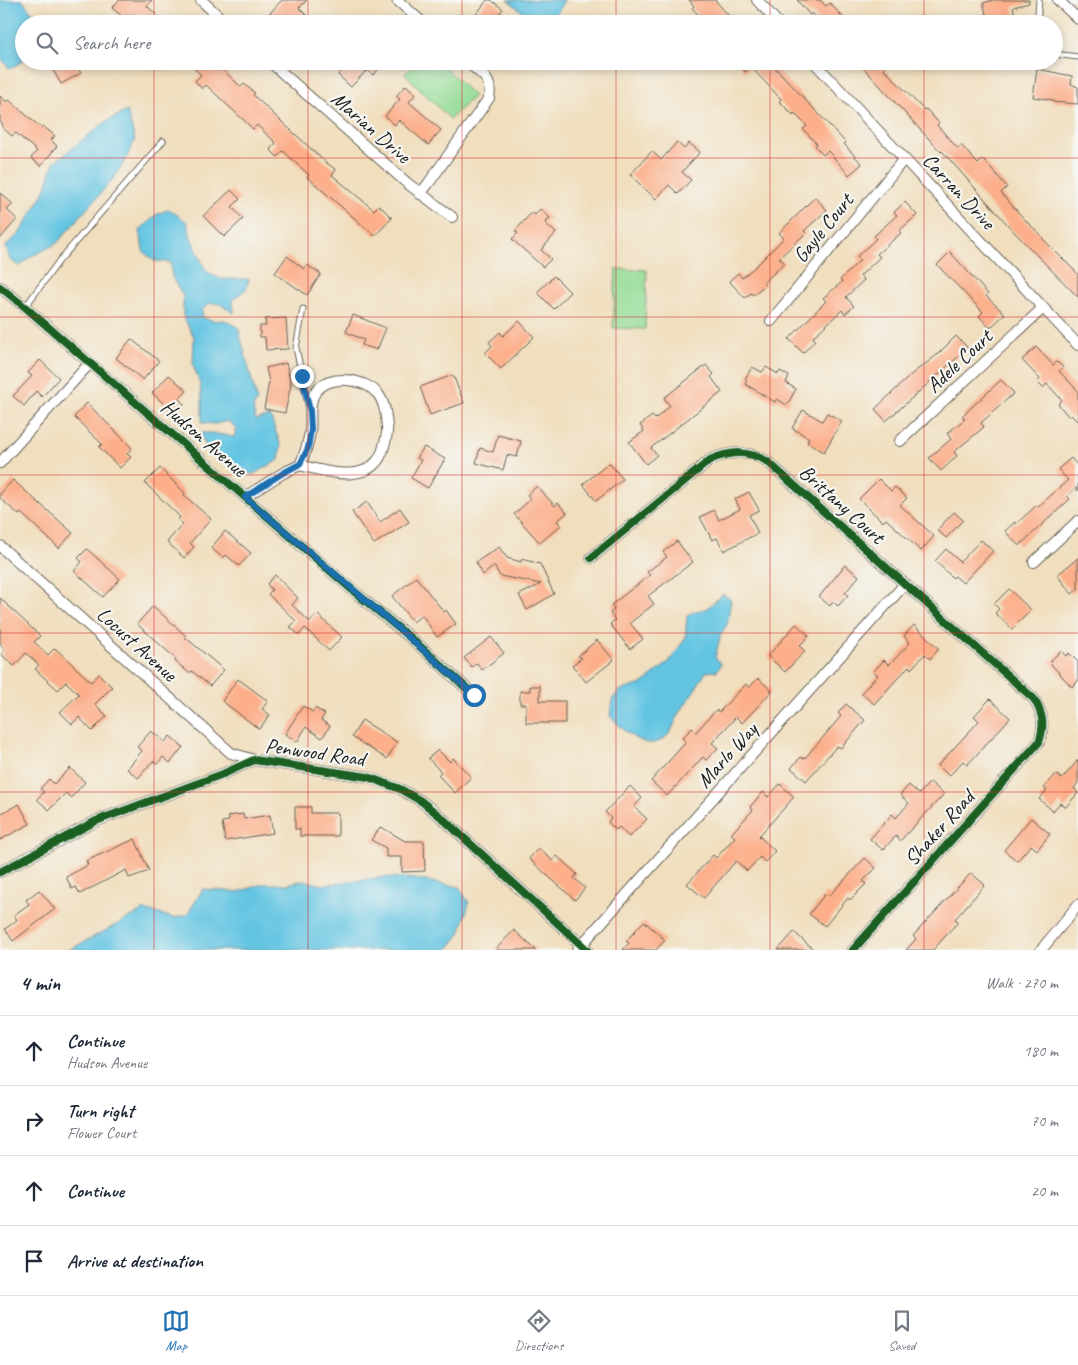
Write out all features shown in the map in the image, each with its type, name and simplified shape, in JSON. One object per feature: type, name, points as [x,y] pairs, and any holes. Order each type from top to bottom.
[{"type":"street","points":[[201,0],[217,15]]},
{"type":"street","points":[[397,0],[414,15]]},
{"type":"street","points":[[756,0],[770,15]]},
{"type":"street","points":[[1058,0],[1078,19]]},
{"type":"street","name":"Marian Drive","points":[[279,70],[420,194],[452,217]]},
{"type":"street","points":[[420,194],[489,98],[491,88],[488,81],[476,70]]},
{"type":"street","name":"Carran Drive","points":[[822,70],[1078,346]]},
{"type":"street","name":"Gayle Court","points":[[771,321],[904,159]]},
{"type":"street","name":"Hudson Avenue","points":[[0,287],[413,640],[474,695]]},
{"type":"street","name":"Adele Court","points":[[900,441],[1043,308]]},
{"type":"street","points":[[0,463],[90,363]]},
{"type":"street","points":[[245,497],[300,464],[308,448],[311,429],[310,411],[315,392],[324,384],[335,380],[347,380],[366,386],[378,395],[386,412],[388,432],[383,452],[373,466],[350,474],[328,473],[300,464]]},
{"type":"street","name":"Brittany Court","points":[[591,558],[710,460],[724,454],[738,452],[752,454],[768,462],[1034,699],[1041,712],[1042,724]]},
{"type":"street","points":[[1034,562],[1078,521]]},
{"type":"street","name":"Locust Avenue","points":[[0,546],[231,753],[254,760]]},
{"type":"street","name":"Marlo Way","points":[[582,948],[905,584]]},
{"type":"street","name":"Shaker Road","points":[[852,950],[1039,742],[1042,724]]},
{"type":"street","name":"Penwood Road","points":[[0,872],[96,821],[223,774],[254,760],[368,777],[400,789],[421,801],[441,817],[582,948]]},
{"type":"street","points":[[1041,950],[1078,905]]},
{"type":"lane","points":[[1038,15],[1039,0]]},
{"type":"lane","points":[[1063,55],[1078,57]]},
{"type":"lane","points":[[25,307],[58,261],[163,141]]},
{"type":"lane","points":[[303,309],[296,348],[310,411]]},
{"type":"green space","points":[[409,70],[448,70],[474,96],[450,119],[405,74]]},
{"type":"green space","points":[[616,269],[647,270],[645,329],[613,328]]},
{"type":"water","points":[[0,0],[22,0],[34,15],[15,15],[15,66],[10,69],[0,57]]},
{"type":"water","points":[[508,0],[564,0],[556,15],[526,15]]},
{"type":"water","points":[[127,111],[135,140],[114,178],[56,244],[30,257],[20,266],[10,260],[6,246],[19,234],[44,193],[54,162],[107,121]]},
{"type":"water","points":[[169,209],[187,222],[191,238],[206,271],[220,279],[249,279],[246,289],[233,299],[234,313],[220,304],[210,303],[202,310],[203,318],[216,321],[224,320],[238,327],[257,400],[253,408],[256,420],[270,416],[281,446],[279,460],[254,474],[240,473],[206,446],[200,433],[213,433],[234,437],[237,429],[228,421],[215,424],[202,423],[200,384],[193,365],[194,337],[183,316],[183,296],[172,277],[170,262],[154,261],[143,251],[140,230],[156,215]]},
{"type":"water","points":[[723,594],[731,600],[727,625],[721,634],[715,657],[721,664],[717,671],[706,672],[668,735],[660,741],[645,742],[629,734],[610,716],[612,700],[619,691],[642,684],[668,663],[685,639],[687,616],[707,608]]},
{"type":"water","points":[[385,877],[415,879],[459,887],[469,903],[460,934],[447,950],[69,950],[144,910],[174,918],[187,915],[203,889],[238,892],[263,884],[287,884],[304,880],[321,885]]},
{"type":"building","points":[[119,0],[152,0],[147,6],[157,15],[120,15],[112,8]]},
{"type":"building","points":[[282,0],[307,0],[299,8],[306,15],[269,14]]},
{"type":"building","points":[[487,0],[491,0],[503,9],[498,15],[476,15]]},
{"type":"building","points":[[689,0],[715,0],[728,15],[699,15],[692,8],[694,6]]},
{"type":"building","points":[[797,0],[820,0],[826,6],[830,3],[841,15],[814,15],[812,13],[810,15]]},
{"type":"building","points":[[993,0],[1029,0],[1029,3],[1013,7],[1015,15],[986,15],[983,3]]},
{"type":"building","points":[[53,70],[79,70],[81,73],[61,84]]},
{"type":"building","points":[[196,70],[223,70],[241,87],[244,84],[255,93],[253,95],[336,170],[332,175],[374,210],[379,205],[392,218],[375,236],[307,177],[309,175],[283,151],[277,157],[270,149],[276,143],[257,125],[253,129],[206,85],[202,89],[195,81],[201,75]]},
{"type":"building","points":[[342,70],[367,70],[351,87],[338,75]]},
{"type":"building","points":[[367,70],[378,70],[373,75]]},
{"type":"building","points":[[754,70],[777,70],[846,143],[844,144],[862,164],[849,175],[828,151],[823,155],[815,146],[817,144],[803,129],[807,126],[779,101],[781,99]]},
{"type":"building","points":[[865,70],[885,70],[939,123],[937,125],[958,149],[961,145],[978,164],[983,159],[1007,187],[1001,193],[1078,274],[1078,297],[1015,233]]},
{"type":"building","points":[[1037,70],[1072,76],[1071,84],[1078,87],[1078,104],[1053,102],[1053,100],[1033,97]]},
{"type":"building","points":[[406,85],[416,94],[409,102],[441,130],[428,145],[399,120],[395,125],[385,116],[400,99],[396,96]]},
{"type":"building","points":[[0,96],[7,102],[9,100],[41,128],[43,126],[55,136],[51,140],[57,146],[41,166],[31,158],[37,151],[16,133],[12,136],[2,127],[3,125],[0,121]]},
{"type":"building","points":[[677,142],[684,149],[689,143],[700,152],[682,172],[691,180],[678,194],[669,185],[656,199],[630,175],[652,151],[661,160]]},
{"type":"building","points":[[231,190],[240,199],[232,207],[243,219],[224,237],[203,216]]},
{"type":"building","points":[[0,193],[13,204],[7,210],[17,219],[0,239]]},
{"type":"building","points":[[815,197],[827,210],[779,258],[785,263],[763,283],[765,285],[753,295],[751,293],[745,298],[729,281],[738,273],[742,278],[758,264],[784,238],[779,233]]},
{"type":"building","points":[[905,202],[917,215],[899,231],[901,233],[877,254],[880,257],[860,276],[864,280],[846,297],[854,306],[845,314],[842,310],[813,337],[815,340],[803,353],[789,339],[826,301],[823,298],[842,282],[840,280],[860,260],[857,256],[876,239],[874,236],[897,215],[894,212]]},
{"type":"building","points":[[540,209],[550,218],[545,223],[556,233],[541,250],[551,259],[543,267],[512,239],[518,233],[515,231],[532,212],[535,215]]},
{"type":"building","points":[[950,252],[988,294],[986,296],[1005,314],[990,328],[979,316],[983,312],[937,265]]},
{"type":"building","points":[[287,256],[304,269],[307,265],[321,274],[307,295],[275,273]]},
{"type":"building","points":[[554,276],[570,292],[554,309],[537,292]]},
{"type":"building","points":[[353,315],[386,328],[377,350],[362,345],[364,340],[346,332]]},
{"type":"building","points":[[286,318],[288,349],[266,350],[265,337],[260,337],[260,326],[266,326],[265,319]]},
{"type":"building","points":[[519,321],[534,337],[501,369],[485,353],[492,346],[489,342],[500,332],[503,336]]},
{"type":"building","points":[[956,336],[968,348],[886,421],[875,409]]},
{"type":"building","points":[[131,339],[159,361],[143,380],[116,358]]},
{"type":"building","points":[[1036,347],[1053,365],[1057,362],[1063,367],[1059,371],[1078,391],[1078,422],[1071,415],[1069,417],[1058,404],[1062,400],[1047,384],[1043,388],[1037,382],[1040,379],[1022,360]]},
{"type":"building","points":[[40,360],[59,378],[42,397],[36,391],[24,406],[13,396],[32,376],[28,373]]},
{"type":"building","points":[[286,363],[291,384],[285,413],[264,409],[269,382],[266,368]]},
{"type":"building","points":[[706,365],[714,374],[711,377],[722,392],[651,448],[657,455],[646,464],[629,442],[644,431],[640,425],[652,416],[655,419],[670,406],[664,398]]},
{"type":"building","points":[[752,367],[762,372],[766,367],[778,374],[780,371],[789,376],[786,383],[796,389],[787,405],[777,399],[775,402],[745,384],[747,380],[745,379]]},
{"type":"building","points":[[169,375],[187,391],[179,399],[184,404],[175,414],[152,393]]},
{"type":"building","points":[[453,375],[464,403],[430,415],[420,387]]},
{"type":"building","points":[[1001,380],[1014,393],[981,423],[984,427],[954,452],[957,456],[941,471],[929,458],[951,439],[947,433],[965,419],[962,416]]},
{"type":"building","points":[[87,403],[132,448],[127,454],[131,457],[120,468],[99,447],[102,444],[74,417]]},
{"type":"building","points":[[803,410],[822,421],[827,413],[842,421],[824,452],[807,442],[809,438],[792,428]]},
{"type":"building","points":[[498,435],[521,441],[517,457],[507,455],[503,470],[476,463],[480,448],[493,452]]},
{"type":"building","points":[[424,447],[445,459],[428,488],[411,478],[421,460],[417,458]]},
{"type":"building","points":[[1071,458],[1078,466],[1078,491],[1076,488],[1067,496],[1070,499],[1019,546],[1005,531],[1015,522],[1016,524],[1037,505],[1038,507],[1068,480],[1058,469]]},
{"type":"building","points":[[609,463],[623,479],[596,501],[583,484]]},
{"type":"building","points":[[160,468],[185,493],[184,495],[211,519],[190,543],[194,547],[184,558],[167,542],[183,524],[178,520],[180,517],[145,483]]},
{"type":"building","points":[[879,479],[891,491],[895,487],[907,498],[900,505],[934,536],[921,551],[886,519],[883,522],[859,499]]},
{"type":"building","points":[[13,480],[73,533],[59,548],[21,513],[19,515],[0,498],[0,494]]},
{"type":"building","points":[[537,486],[555,506],[558,503],[567,513],[557,521],[561,525],[540,543],[514,514],[531,499],[527,495]]},
{"type":"building","points":[[749,492],[759,510],[749,515],[758,533],[724,551],[717,538],[712,540],[700,517],[714,510],[719,520],[740,509],[735,499]]},
{"type":"building","points":[[367,502],[380,522],[400,508],[409,522],[374,544],[352,512]]},
{"type":"building","points":[[954,512],[963,520],[946,538],[937,530]]},
{"type":"building","points":[[225,531],[251,553],[239,566],[226,555],[223,558],[211,548]]},
{"type":"building","points":[[981,540],[993,551],[963,583],[955,576],[953,578],[935,561],[946,549],[960,562]]},
{"type":"building","points":[[677,541],[693,562],[648,596],[654,604],[630,623],[643,639],[630,649],[610,624],[615,620],[610,613],[614,610],[611,605],[650,575],[647,572],[667,557],[663,552]]},
{"type":"building","points":[[499,547],[507,558],[521,562],[522,559],[540,564],[554,594],[527,610],[519,595],[541,584],[500,576],[494,566],[483,575],[476,562]]},
{"type":"building","points":[[87,549],[120,579],[103,597],[74,571],[82,562],[78,558]]},
{"type":"building","points":[[1078,558],[1078,589],[1072,594],[1057,575]]},
{"type":"building","points":[[845,565],[859,576],[845,593],[848,595],[838,606],[833,602],[830,606],[819,597]]},
{"type":"building","points":[[275,575],[298,598],[292,605],[310,622],[317,614],[342,637],[329,651],[305,628],[299,635],[290,627],[296,621],[268,594],[272,590],[267,584]]},
{"type":"building","points":[[416,577],[456,624],[437,637],[422,615],[413,622],[392,596]]},
{"type":"building","points":[[1009,589],[1031,610],[1012,629],[995,613],[999,609],[994,604]]},
{"type":"building","points":[[0,598],[40,636],[34,642],[48,655],[55,648],[91,682],[99,674],[112,687],[95,704],[107,716],[92,731],[79,717],[72,724],[60,712],[79,694],[66,682],[58,690],[35,669],[39,665],[26,653],[14,666],[1,654],[5,650],[0,644]]},
{"type":"building","points":[[153,606],[185,637],[224,670],[210,686],[192,671],[189,673],[137,624]]},
{"type":"building","points":[[796,624],[809,636],[799,646],[805,651],[785,672],[768,656]]},
{"type":"building","points":[[914,625],[939,649],[930,659],[925,654],[911,669],[909,666],[874,704],[861,693],[878,675],[873,672],[884,660],[889,665],[910,643],[904,636]]},
{"type":"building","points":[[491,637],[504,653],[482,670],[477,663],[472,667],[464,658]]},
{"type":"building","points":[[597,640],[614,660],[586,682],[572,665],[582,658],[578,656]]},
{"type":"building","points":[[1061,651],[1066,656],[1069,653],[1078,662],[1078,681],[1072,687],[1049,662]]},
{"type":"building","points":[[758,678],[772,691],[742,723],[736,717],[712,743],[718,748],[706,760],[703,757],[667,796],[651,781],[686,742],[682,738],[692,728],[696,732],[716,710],[719,712],[746,684],[749,688]]},
{"type":"building","points":[[238,679],[268,701],[262,709],[270,715],[259,729],[222,701]]},
{"type":"building","points":[[530,686],[540,686],[540,701],[565,701],[565,723],[526,723],[526,704],[520,704],[520,691],[530,691]]},
{"type":"building","points":[[990,699],[1010,718],[967,765],[963,761],[949,776],[938,765],[979,721],[974,716]]},
{"type":"building","points":[[846,704],[865,720],[841,748],[837,746],[806,781],[791,768],[801,757],[804,759],[825,735],[841,716],[838,713]]},
{"type":"building","points":[[303,706],[313,712],[315,708],[325,714],[321,720],[330,726],[322,738],[306,727],[297,742],[285,734]]},
{"type":"building","points":[[362,720],[397,742],[387,759],[352,737]]},
{"type":"building","points":[[151,731],[165,742],[170,736],[183,747],[170,763],[163,757],[157,764],[153,761],[138,778],[127,769],[142,751],[137,747]]},
{"type":"building","points":[[438,750],[450,762],[453,758],[471,777],[455,793],[438,775],[441,772],[428,758]]},
{"type":"building","points":[[1078,760],[1078,783],[1074,788],[1078,793],[1065,808],[1060,803],[1053,811],[1039,799],[1047,790],[1044,788],[1056,774],[1062,779]]},
{"type":"building","points":[[70,768],[85,782],[71,798],[66,793],[49,810],[37,799],[44,792],[40,789],[49,779],[54,784]]},
{"type":"building","points":[[930,782],[944,794],[900,841],[896,836],[883,850],[870,839],[892,814],[896,818],[909,803],[900,795],[909,785],[919,794]]},
{"type":"building","points":[[780,784],[794,797],[759,836],[775,851],[765,862],[760,857],[747,871],[736,861],[704,898],[687,884],[713,855],[716,858],[735,837],[731,834],[753,810],[750,807],[763,792],[768,797]]},
{"type":"building","points":[[630,786],[642,798],[634,807],[647,819],[629,837],[619,827],[616,830],[608,822],[611,818],[605,812]]},
{"type":"building","points":[[19,804],[30,824],[0,840],[0,814]]},
{"type":"building","points":[[295,807],[311,807],[311,813],[338,813],[338,836],[300,836],[300,829],[295,829]]},
{"type":"building","points":[[243,814],[244,819],[270,815],[273,833],[225,841],[222,822],[229,821],[228,816]]},
{"type":"building","points":[[1031,818],[1050,834],[1037,850],[1031,845],[1017,861],[1004,850]]},
{"type":"building","points":[[381,827],[405,841],[424,841],[425,871],[402,872],[402,857],[386,857],[386,848],[371,840]]},
{"type":"building","points":[[135,839],[149,871],[129,878],[126,870],[80,894],[76,887],[72,889],[66,877],[88,865],[86,861]]},
{"type":"building","points":[[538,848],[553,861],[557,856],[577,874],[574,878],[585,888],[575,900],[529,859]]},
{"type":"building","points":[[865,858],[876,868],[863,881],[866,884],[850,900],[848,898],[825,926],[809,914],[826,893],[829,896]]},
{"type":"building","points":[[971,873],[985,885],[955,919],[958,922],[933,950],[906,950],[916,939],[913,936]]},
{"type":"building","points":[[39,890],[55,909],[13,941],[5,929],[17,920],[14,915],[29,904],[26,900]]},
{"type":"building","points":[[644,921],[665,940],[656,950],[623,950],[629,943],[626,941]]},
{"type":"building","points":[[514,930],[536,950],[495,950]]},
{"type":"building","points":[[794,932],[814,950],[778,950]]},
{"type":"cycle path","points":[[0,287],[413,640],[474,695]]},
{"type":"cycle path","points":[[591,558],[710,460],[739,453],[753,455],[768,462],[1034,699],[1042,720],[1039,742],[853,950]]},
{"type":"cycle path","points":[[0,872],[96,821],[223,774],[254,760],[368,777],[400,789],[421,801],[441,817],[587,950]]},
{"type":"route","points":[[302,376],[310,411],[311,429],[308,448],[300,464],[245,497],[413,640],[474,695]]}]
